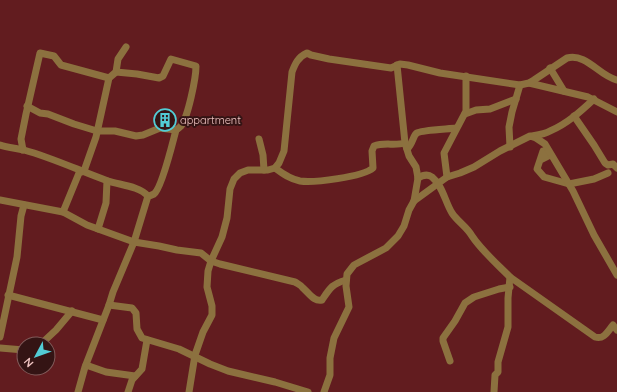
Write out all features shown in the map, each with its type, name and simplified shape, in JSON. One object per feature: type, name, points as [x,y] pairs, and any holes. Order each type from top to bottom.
[{"type":"street","points":[[63,212],[79,173],[84,171],[91,154],[109,78],[116,72],[118,59],[126,47]]},
{"type":"street","points":[[23,150],[21,139],[40,53],[54,56],[61,65],[109,78]]},
{"type":"street","points":[[190,392],[195,355],[203,332],[212,315],[212,306],[207,287],[208,271],[222,237],[227,218],[230,189],[234,178],[240,173],[248,170],[275,168],[279,163],[284,151],[292,75],[295,64],[301,56],[307,53],[329,59],[391,68],[400,64],[408,65],[440,72],[520,85],[529,83],[538,78],[550,68],[567,58],[576,57],[589,62],[609,77],[617,80]]},
{"type":"street","points":[[28,106],[40,113],[48,114],[97,131],[115,131],[136,136],[143,135],[160,128],[176,130],[181,127],[186,114],[196,66],[171,59],[163,76],[160,78],[116,72]]},
{"type":"street","points":[[324,392],[330,375],[330,358],[334,338],[349,307],[346,286],[347,274],[354,265],[386,248],[398,236],[404,226],[409,210],[414,201],[418,178],[416,167],[409,156],[406,146],[397,66]]},
{"type":"street","points":[[550,68],[564,91]]},
{"type":"street","points":[[448,177],[444,153],[456,128],[465,114],[467,104],[466,76]]},
{"type":"street","points":[[529,83],[594,99],[617,112]]},
{"type":"street","points":[[510,147],[509,127],[520,85]]},
{"type":"street","points":[[465,114],[476,110],[490,109],[516,99]]},
{"type":"street","points":[[414,201],[448,177],[471,169],[500,151],[530,136],[551,131],[574,116],[594,99]]},
{"type":"street","points":[[574,116],[605,164],[613,164],[617,168]]},
{"type":"street","points":[[275,168],[288,177],[306,182],[351,176],[373,168],[372,151],[374,146],[380,144],[406,146],[412,144],[414,136],[417,132],[456,128]]},
{"type":"street","points":[[148,196],[154,194],[157,189],[169,159],[176,130]]},
{"type":"street","points":[[530,136],[545,144],[569,184],[590,229],[617,275]]},
{"type":"street","points":[[259,139],[263,155],[264,170]]},
{"type":"street","points":[[0,145],[23,150],[84,171],[107,181],[139,190],[148,196]]},
{"type":"street","points":[[540,160],[537,169],[544,176],[569,184],[594,179],[608,173]]},
{"type":"street","points":[[418,178],[429,175],[438,184],[453,215],[510,277],[595,338],[603,337],[616,325]]},
{"type":"street","points":[[98,229],[106,203],[107,181]]},
{"type":"street","points":[[78,392],[86,365],[109,305],[112,292],[134,242],[148,196]]},
{"type":"street","points":[[0,200],[63,212],[87,225],[134,242],[201,253],[211,261],[295,282],[302,286],[311,297],[320,302],[331,287],[346,280]]},
{"type":"street","points":[[0,337],[17,257],[21,216],[24,205]]},
{"type":"street","points":[[494,392],[495,375],[498,372],[498,362],[508,327],[510,277]]},
{"type":"street","points":[[450,361],[443,338],[457,317],[463,304],[474,298],[510,287]]},
{"type":"street","points":[[8,295],[103,320]]},
{"type":"street","points":[[109,305],[132,308],[136,313],[137,329],[142,338],[195,355],[206,362],[227,371],[287,385],[308,392]]},
{"type":"street","points":[[50,336],[72,311]]},
{"type":"street","points":[[128,392],[131,382],[142,369],[147,340]]},
{"type":"street","points":[[0,348],[16,349]]},
{"type":"street","points":[[86,365],[106,372],[135,376]]},
{"type":"place","name":"appartment","points":[[165,120]]}]
